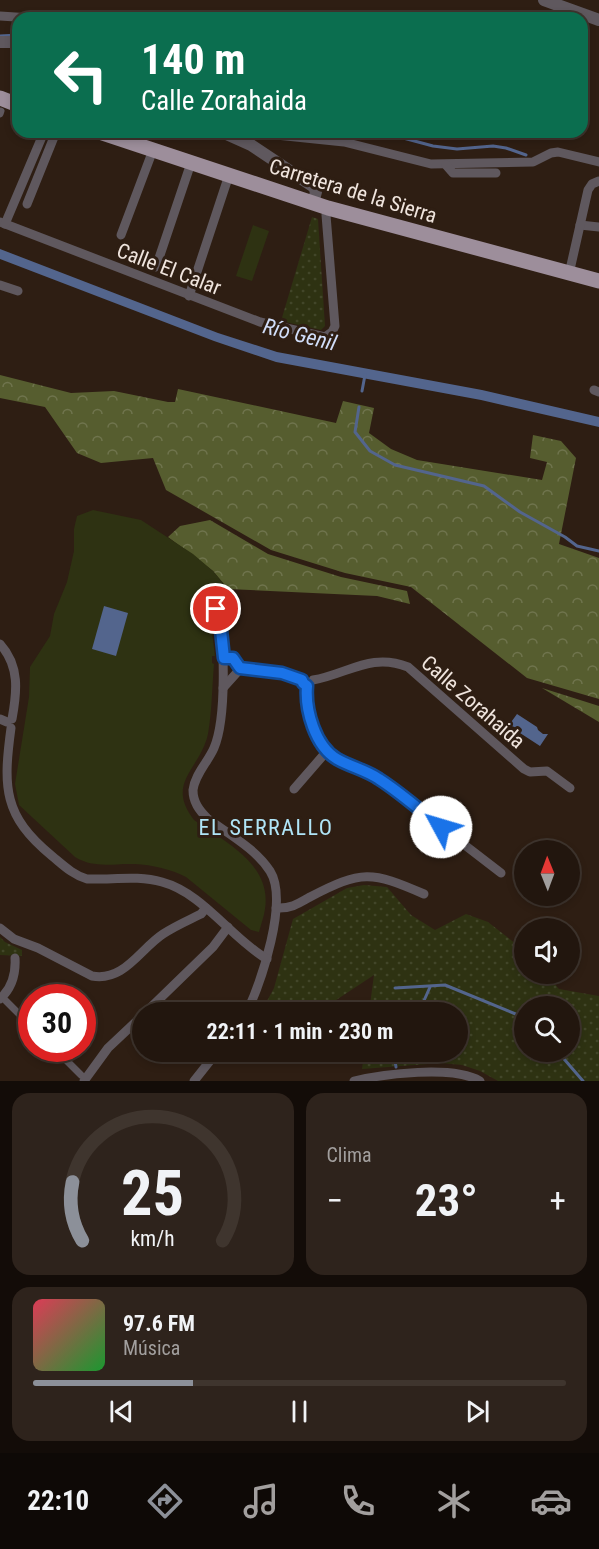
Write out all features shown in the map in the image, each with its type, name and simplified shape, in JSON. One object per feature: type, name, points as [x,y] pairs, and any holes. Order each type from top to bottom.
[{"type":"main road","name":"Carretera de la Sierra","points":[[117,138],[328,208],[599,282]]},
{"type":"street","points":[[544,0],[577,12]]},
{"type":"street","points":[[2,223],[41,138]]},
{"type":"street","points":[[27,204],[54,138]]},
{"type":"street","points":[[246,138],[251,145],[314,188],[316,192],[313,203]]},
{"type":"street","points":[[304,138],[334,140],[409,160],[446,165],[533,162],[558,152],[599,162]]},
{"type":"street","points":[[121,235],[153,150]]},
{"type":"street","points":[[156,267],[191,163]]},
{"type":"street","points":[[446,165],[453,173],[496,172]]},
{"type":"street","points":[[189,296],[229,175]]},
{"type":"street","points":[[569,274],[588,190],[592,184],[599,182]]},
{"type":"street","name":"Calle El Calar","points":[[2,223],[260,322],[319,337],[328,336],[335,326],[326,216],[328,208]]},
{"type":"street","points":[[580,225],[599,227]]},
{"type":"street","points":[[0,285],[18,291]]},
{"type":"street","points":[[216,609],[220,621],[224,658],[223,688],[215,746],[196,778],[193,795],[200,812],[253,852],[267,868],[276,887],[276,908],[267,958],[259,986],[251,1002]]},
{"type":"street","points":[[0,644],[14,667],[16,679],[8,722],[6,774],[10,803],[26,830],[44,849],[78,876],[87,879],[143,879],[164,882],[179,888],[206,908],[256,952],[267,958]]},
{"type":"street","points":[[224,658],[233,658],[240,668],[282,673],[307,682],[306,696],[309,713],[317,736],[327,751],[337,759],[379,779],[501,873]]},
{"type":"street","name":"Calle Zorahaida","points":[[307,682],[373,662],[387,661],[408,667],[524,770],[547,771],[570,788]]},
{"type":"street","points":[[223,688],[240,668]]},
{"type":"street","points":[[294,789],[327,751]]},
{"type":"street","points":[[276,908],[289,909],[339,883],[368,876],[393,881],[424,894]]},
{"type":"street","points":[[0,928],[14,939],[38,948],[92,976],[100,977],[117,973],[162,935],[201,914],[206,908]]},
{"type":"street","points":[[156,1002],[213,946],[228,927]]},
{"type":"street","points":[[15,958],[12,981],[3,1000],[18,1014]]},
{"type":"street","points":[[67,1062],[82,1078],[108,1047],[132,1025]]},
{"type":"street","points":[[194,1081],[209,1062]]},
{"type":"street","points":[[354,1081],[446,1072],[461,1074],[480,1081]]},
{"type":"green space","points":[[312,217],[318,219],[325,326],[321,330],[281,321]]},
{"type":"green space","points":[[253,225],[269,231],[252,281],[236,276]]},
{"type":"green space","points":[[0,375],[71,393],[114,391],[168,402],[175,402],[178,389],[336,423],[343,401],[374,408],[369,433],[391,449],[417,460],[542,480],[547,462],[530,458],[533,435],[561,441],[576,458],[559,544],[599,558],[599,699],[527,678],[411,587],[345,573],[271,550],[166,490],[153,458],[101,463],[77,453],[45,407],[0,398]]},
{"type":"green space","points":[[93,510],[141,520],[193,554],[213,571],[228,589],[228,602],[224,609],[209,609],[215,656],[212,656],[214,664],[208,734],[187,776],[183,796],[186,807],[194,820],[244,856],[261,879],[265,893],[265,909],[259,932],[251,930],[180,874],[141,865],[104,865],[82,861],[19,805],[15,784],[29,697],[30,667],[50,636],[54,614],[67,582],[74,551],[74,529],[77,516]]},
{"type":"green space","points":[[210,520],[268,554],[341,577],[407,591],[410,604],[377,596],[228,589],[213,571],[168,537],[180,526]]},
{"type":"green space","points":[[542,688],[599,706],[599,722]]},
{"type":"green space","points":[[364,885],[387,887],[411,915],[435,930],[466,914],[488,922],[514,942],[514,984],[555,984],[559,989],[599,996],[599,1081],[498,1081],[480,1071],[462,1065],[441,1063],[362,1069],[363,1062],[468,1062],[468,1002],[370,1002],[374,975],[333,1002],[266,1002],[274,988],[293,919],[347,888]]},
{"type":"green space","points":[[0,937],[22,950],[22,956],[0,955]]},
{"type":"water","points":[[0,249],[218,333],[277,352],[482,390],[599,417],[599,427],[481,400],[276,362],[214,341],[0,259]]},
{"type":"water","points":[[104,606],[128,613],[116,656],[92,649]]},
{"type":"water","points":[[517,714],[537,727],[543,734],[548,734],[540,746],[520,733],[517,728],[509,725]]},
{"type":"waterway","points":[[0,36],[12,35]]},
{"type":"waterway","points":[[403,138],[433,146],[457,149],[493,146],[526,155]]},
{"type":"waterway","points":[[362,391],[365,375]]},
{"type":"waterway","points":[[359,407],[355,432],[370,451],[395,465],[484,486],[520,512],[577,546],[599,551]]},
{"type":"waterway","points":[[395,988],[445,985],[514,1013]]},
{"type":"waterway","points":[[423,1002],[430,987]]},
{"type":"waterway","points":[[395,1062],[396,1067]]},
{"type":"waterway","points":[[567,1062],[583,1081]]},
{"type":"district","name":"EL SERRALLO","points":[[266,827]]},
{"type":"route","points":[[216,609],[220,621],[224,658],[233,658],[240,668],[282,673],[302,680],[307,686],[309,713],[317,736],[327,751],[337,759],[367,771],[379,779],[441,827]]},
{"type":"water label","name":"Río Genil","points":[[300,334]]}]
